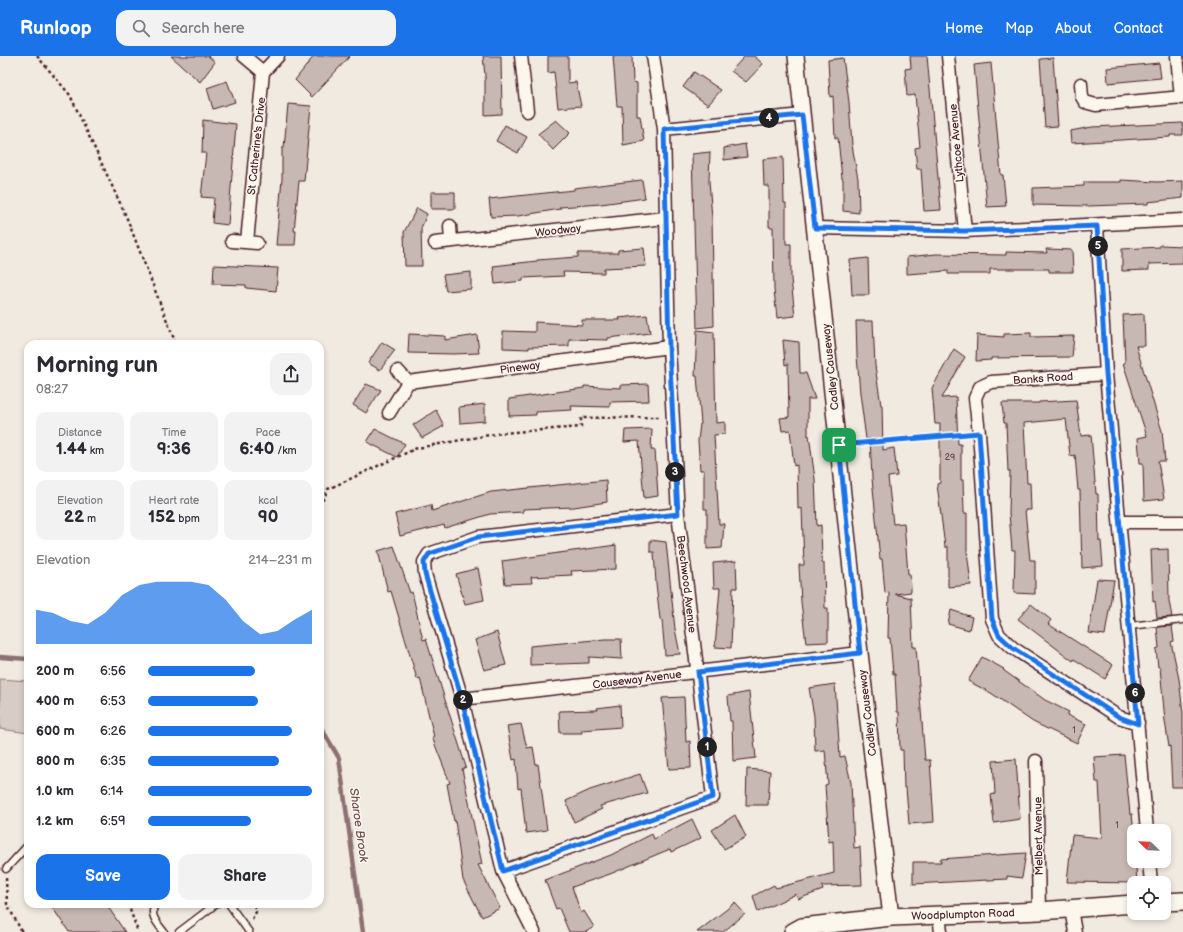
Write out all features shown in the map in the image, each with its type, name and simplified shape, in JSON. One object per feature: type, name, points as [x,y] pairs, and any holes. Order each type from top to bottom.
[{"type":"main road","points":[[1171,902],[1183,901]]},
{"type":"main road","name":"Woodplumpton Road","points":[[793,932],[802,927],[891,916],[1039,911],[1127,905]]},
{"type":"street","points":[[244,56],[263,72],[278,56]]},
{"type":"street","points":[[521,56],[527,111]]},
{"type":"street","name":"Beechwood Avenue","points":[[503,871],[713,797],[678,514],[669,347],[664,129],[653,56]]},
{"type":"street","name":"Cadley Causeway","points":[[796,56],[839,445],[860,653],[891,916]]},
{"type":"street","name":"Lythcoe Avenue","points":[[948,56],[964,231]]},
{"type":"street","points":[[1081,84],[1082,97],[1085,102],[1096,105],[1182,98],[1177,56]]},
{"type":"street","name":"St Catherine's Drive","points":[[232,241],[252,242],[263,72]]},
{"type":"street","points":[[664,129],[802,115]]},
{"type":"street","name":"Woodway","points":[[435,243],[665,218]]},
{"type":"street","points":[[815,228],[964,231],[1097,226],[1183,220]]},
{"type":"street","points":[[450,226],[451,241]]},
{"type":"street","points":[[1097,226],[1106,374],[1138,724],[1145,824]]},
{"type":"street","name":"Pineway","points":[[408,382],[669,347]]},
{"type":"street","points":[[389,413],[408,382],[398,371]]},
{"type":"street","name":"Banks Road","points":[[979,433],[975,398],[980,386],[991,382],[1106,374]]},
{"type":"street","points":[[979,433],[992,619],[999,635],[1013,648],[1119,717],[1138,724]]},
{"type":"street","points":[[534,932],[503,871],[462,699],[425,574],[424,562],[429,554],[478,537],[678,514]]},
{"type":"street","points":[[1120,522],[1183,522]]},
{"type":"street","name":"Causeway Avenue","points":[[462,699],[860,653]]},
{"type":"street","name":"Melbert Avenue","points":[[1036,760],[1039,911]]},
{"type":"street","points":[[1071,909],[1075,932]]},
{"type":"street","points":[[939,915],[941,932]]},
{"type":"lane","points":[[1129,626],[1183,620]]},
{"type":"lane","points":[[6,868],[24,849]]},
{"type":"lane","points":[[153,908],[153,917],[164,932]]},
{"type":"lane","points":[[179,932],[211,908]]},
{"type":"lane","points":[[231,908],[249,932]]},
{"type":"path","points":[[37,56],[70,95],[126,216],[174,340]]},
{"type":"path","points":[[324,498],[328,489],[418,448],[501,433],[581,427],[581,418],[672,417]]},
{"type":"path","points":[[839,445],[979,433]]},
{"type":"path","points":[[6,868],[7,904],[22,932]]},
{"type":"path","points":[[129,908],[138,932]]},
{"type":"shaded area","points":[[0,679],[24,681],[24,732],[0,729]]},
{"type":"building","points":[[171,56],[208,56],[215,62],[200,82]]},
{"type":"building","points":[[314,56],[350,56],[312,97],[295,80]]},
{"type":"building","points":[[483,56],[501,56],[502,114],[485,115],[485,76]]},
{"type":"building","points":[[548,56],[568,56],[568,83],[576,82],[581,106],[558,108],[554,72],[548,73]]},
{"type":"building","points":[[613,56],[632,56],[633,82],[637,83],[637,116],[640,116],[644,141],[623,145],[622,106],[617,106]]},
{"type":"building","points":[[745,56],[754,56],[763,64],[746,82],[731,71]]},
{"type":"building","points":[[910,56],[927,56],[941,210],[924,211],[921,169],[917,169],[915,148],[920,147],[915,95],[907,96],[905,69],[911,68]]},
{"type":"building","points":[[843,58],[849,102],[852,145],[858,179],[859,213],[843,211],[843,179],[838,138],[835,138],[833,96],[830,97],[828,60]]},
{"type":"building","points":[[1053,58],[1058,126],[1045,127],[1040,59]]},
{"type":"building","points":[[991,63],[1001,175],[1003,175],[1006,206],[987,207],[974,65]]},
{"type":"building","points":[[1159,63],[1161,78],[1108,83],[1107,68]]},
{"type":"building","points":[[694,72],[721,90],[708,105],[683,87]]},
{"type":"building","points":[[227,81],[235,102],[213,109],[207,88]]},
{"type":"building","points":[[288,104],[311,106],[304,181],[299,181],[294,231],[296,231],[295,245],[276,245],[282,179],[282,148],[284,148]]},
{"type":"building","points":[[203,120],[236,124],[228,225],[212,223],[214,198],[201,197],[206,153],[202,153]]},
{"type":"building","points":[[556,120],[570,133],[553,150],[538,134]]},
{"type":"building","points":[[1183,123],[1183,135],[1071,143],[1070,131],[1092,127]]},
{"type":"building","points":[[505,125],[527,137],[518,153],[496,141]]},
{"type":"building","points":[[745,144],[747,157],[724,160],[724,148]]},
{"type":"building","points":[[710,152],[709,181],[712,218],[714,326],[697,328],[692,154]]},
{"type":"building","points":[[783,157],[784,203],[786,203],[786,244],[791,244],[791,279],[795,316],[777,318],[774,290],[773,227],[769,227],[769,186],[764,186],[763,159]]},
{"type":"building","points":[[642,180],[645,198],[601,204],[560,207],[560,209],[518,216],[491,217],[489,199],[574,190],[574,188]]},
{"type":"building","points":[[1121,180],[1157,182],[1183,181],[1183,198],[1148,202],[1148,204],[1088,206],[1033,205],[1033,188],[1084,186],[1084,182],[1121,182]]},
{"type":"building","points":[[431,192],[455,192],[455,209],[431,209]]},
{"type":"building","points":[[417,208],[427,214],[421,228],[422,266],[405,266],[404,232]]},
{"type":"building","points":[[1160,245],[1183,246],[1183,263],[1149,264],[1149,270],[1122,271],[1122,249],[1160,247]]},
{"type":"building","points":[[644,248],[646,266],[604,268],[604,273],[563,272],[564,276],[523,278],[523,281],[495,284],[493,266],[537,260],[578,257],[578,253],[618,253],[618,250]]},
{"type":"building","points":[[1046,249],[1072,250],[1073,272],[1049,272],[1049,269],[990,269],[990,274],[948,274],[948,271],[907,274],[907,257],[936,254],[1006,255],[1006,252],[1047,253]]},
{"type":"building","points":[[868,258],[869,295],[852,295],[850,260]]},
{"type":"building","points":[[214,265],[278,268],[276,291],[246,288],[246,285],[213,284]]},
{"type":"building","points":[[471,272],[471,289],[446,291],[443,275]]},
{"type":"building","points":[[1144,314],[1145,346],[1136,346],[1162,431],[1165,461],[1158,461],[1164,499],[1144,501],[1143,463],[1140,463],[1138,438],[1147,436],[1123,363],[1125,363],[1123,315]]},
{"type":"building","points":[[647,315],[650,333],[608,338],[608,340],[569,339],[569,346],[529,347],[529,349],[503,348],[503,331],[535,332],[535,322],[582,325],[582,320],[620,320],[619,318]]},
{"type":"building","points":[[856,321],[873,321],[875,366],[882,405],[883,450],[894,448],[897,476],[888,477],[893,524],[904,523],[908,574],[910,574],[911,589],[911,592],[895,594],[911,598],[913,647],[916,647],[925,760],[930,760],[934,822],[909,824],[906,788],[904,788],[903,750],[900,750],[899,712],[897,712],[895,674],[893,674],[890,638],[888,638],[889,592],[885,593],[882,559],[880,559],[872,478],[870,439],[866,439],[860,393]]},
{"type":"building","points":[[697,330],[714,332],[716,423],[725,422],[725,434],[714,435],[719,524],[724,524],[722,548],[707,549],[707,509],[704,509],[704,470],[700,470],[698,441],[701,424],[697,376],[695,376]]},
{"type":"building","points":[[1031,333],[1031,337],[1074,336],[1072,357],[991,358],[991,360],[976,361],[977,335],[1004,337],[1004,334]]},
{"type":"building","points":[[409,334],[445,336],[445,340],[477,335],[479,353],[408,353]]},
{"type":"building","points":[[783,340],[799,342],[800,373],[806,373],[815,399],[808,399],[808,436],[809,435],[815,479],[817,526],[821,525],[825,608],[828,608],[828,642],[806,643],[801,602],[799,565],[804,565],[802,508],[798,509],[797,465],[794,466],[790,430],[782,431],[780,418],[789,417],[788,364],[785,365]]},
{"type":"building","points":[[382,342],[395,350],[380,370],[368,363]]},
{"type":"building","points":[[954,349],[965,357],[942,398],[956,397],[958,444],[961,444],[961,480],[963,480],[964,513],[967,513],[967,551],[971,585],[948,587],[948,547],[945,547],[937,484],[940,483],[940,424],[935,424],[932,388]]},
{"type":"building","points":[[366,384],[381,390],[366,413],[353,405]]},
{"type":"building","points":[[648,384],[649,401],[610,402],[610,407],[571,406],[572,410],[536,412],[536,415],[509,416],[509,399],[584,388],[584,386],[621,388],[621,385]]},
{"type":"building","points":[[1076,400],[1081,436],[1091,435],[1096,494],[1098,494],[1099,541],[1101,541],[1103,566],[1082,568],[1080,490],[1078,490],[1075,455],[1070,456],[1066,419],[1024,423],[1027,483],[1030,483],[1031,510],[1025,510],[1030,560],[1035,560],[1035,594],[1014,593],[1015,550],[1012,550],[1009,513],[1010,471],[1008,471],[1006,423],[1004,423],[1002,403],[1039,403]]},
{"type":"building","points":[[485,404],[485,421],[460,423],[459,407]]},
{"type":"building","points":[[436,410],[444,426],[422,438],[413,425]]},
{"type":"building","points":[[375,429],[405,444],[397,457],[367,442]]},
{"type":"building","points":[[652,429],[651,450],[655,450],[658,496],[644,498],[639,441],[624,442],[625,430]]},
{"type":"building","points":[[606,480],[607,502],[574,507],[523,509],[523,512],[490,514],[445,528],[444,525],[400,536],[395,514],[431,505],[432,511],[491,492]]},
{"type":"building","points":[[650,540],[666,542],[675,629],[680,654],[665,655],[662,620],[660,619],[656,583],[654,552],[650,552]]},
{"type":"building","points":[[616,545],[616,569],[571,571],[572,575],[531,577],[532,583],[505,584],[502,561]]},
{"type":"building","points":[[394,546],[410,593],[412,592],[423,640],[426,639],[466,767],[462,769],[482,864],[478,865],[500,908],[482,917],[463,880],[455,820],[454,821],[447,784],[450,783],[432,737],[434,737],[420,678],[417,679],[391,591],[388,592],[378,551]]},
{"type":"building","points":[[1168,549],[1169,601],[1172,617],[1157,618],[1155,601],[1153,602],[1151,550]]},
{"type":"building","points":[[736,561],[737,588],[733,588],[731,648],[715,647],[720,588],[714,588],[713,563]]},
{"type":"building","points":[[478,568],[484,600],[465,604],[456,574]]},
{"type":"building","points":[[1097,579],[1114,580],[1105,635],[1089,633]]},
{"type":"building","points":[[1031,604],[1051,620],[1048,624],[1113,665],[1105,679],[1074,659],[1073,661],[1018,619]]},
{"type":"building","points":[[951,610],[972,617],[969,630],[948,624]]},
{"type":"building","points":[[1172,626],[1174,641],[1171,642],[1179,679],[1183,713],[1183,787],[1172,787],[1170,746],[1169,747],[1160,667],[1158,667],[1156,649],[1159,648],[1157,627]]},
{"type":"building","points":[[497,632],[506,665],[484,670],[475,640]]},
{"type":"building","points":[[605,639],[621,639],[622,659],[589,657],[589,663],[530,665],[530,646]]},
{"type":"building","points":[[982,657],[1004,669],[1003,670],[1045,700],[1069,712],[1067,715],[1086,724],[1077,743],[1033,722],[991,693],[968,681]]},
{"type":"building","points":[[835,684],[840,757],[845,756],[851,783],[854,848],[860,847],[862,885],[822,886],[823,890],[798,899],[796,894],[758,912],[753,896],[774,885],[776,888],[834,873],[833,841],[829,842],[825,785],[828,784],[825,750],[815,751],[814,716],[809,688]]},
{"type":"building","points":[[749,692],[756,758],[733,761],[732,721],[730,721],[728,696]]},
{"type":"building","points":[[684,697],[686,742],[690,741],[691,768],[669,769],[662,698]]},
{"type":"building","points":[[620,705],[621,727],[582,730],[582,733],[560,733],[559,711],[598,710],[597,708]]},
{"type":"building","points":[[521,724],[527,748],[533,747],[536,765],[538,764],[547,830],[526,833],[521,788],[518,789],[516,759],[513,760],[507,726]]},
{"type":"building","points":[[1124,755],[1130,814],[1132,814],[1133,824],[1127,824],[1127,868],[1136,868],[1137,876],[1127,876],[1127,883],[1067,882],[1072,835],[1102,838],[1099,782],[1096,782],[1094,757]]},
{"type":"building","points":[[1016,759],[1020,819],[994,823],[991,795],[995,794],[993,761]]},
{"type":"building","points":[[747,769],[770,771],[768,805],[746,805]]},
{"type":"building","points":[[640,774],[647,793],[600,806],[602,809],[574,822],[566,801],[590,790]]},
{"type":"building","points":[[735,815],[746,837],[724,849],[712,830]]},
{"type":"building","points":[[692,819],[701,838],[671,852],[670,849],[610,874],[572,887],[581,913],[584,911],[594,927],[586,932],[569,932],[559,908],[556,909],[545,880],[611,855],[652,834],[654,839]]},
{"type":"building","points":[[1026,853],[1022,878],[1007,876],[1007,879],[913,884],[913,862],[941,862],[940,859]]},
{"type":"building","points":[[735,903],[745,914],[723,932],[697,932]]},
{"type":"building","points":[[53,908],[109,908],[125,932],[69,932]]},
{"type":"waterway","name":"Sharoe Brook","points":[[0,657],[24,659]]},
{"type":"waterway","name":"Sharoe Brook","points":[[324,733],[339,758],[363,932]]},
{"type":"route","points":[[802,115],[815,228],[964,231],[1097,226],[1106,374],[1138,724],[1119,717],[1013,648],[999,635],[992,619],[979,433],[839,445],[860,653],[698,672],[713,797],[503,871],[462,699],[425,574],[424,562],[429,554],[478,537],[678,514],[669,347],[664,190],[664,129],[802,115]]}]
